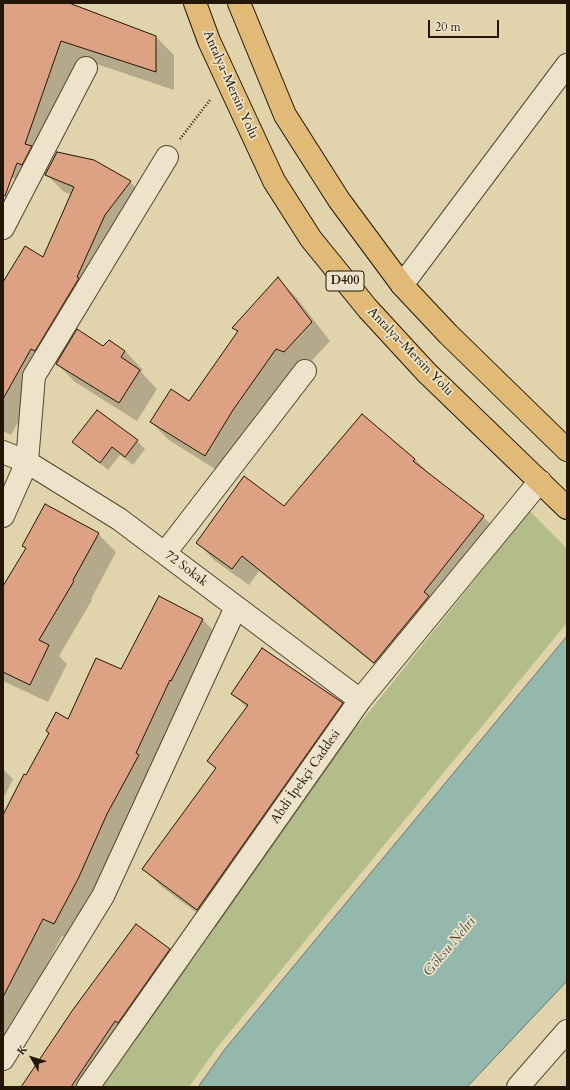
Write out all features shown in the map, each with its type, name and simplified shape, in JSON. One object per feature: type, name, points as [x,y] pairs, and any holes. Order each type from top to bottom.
[{"type":"highway","name":"Antalya-Mersin Yolu","points":[[195,3],[209,41],[274,181],[311,239],[368,309],[427,372],[567,508]]},
{"type":"highway","points":[[239,3],[285,115],[339,200],[402,285],[448,334],[567,450]]},
{"type":"street","points":[[402,285],[567,65]]},
{"type":"street","points":[[3,228],[86,68]]},
{"type":"street","points":[[3,516],[27,462],[34,376],[167,156]]},
{"type":"street","points":[[165,553],[305,371]]},
{"type":"street","name":"72 Sokak","points":[[3,452],[27,462],[119,519],[360,700]]},
{"type":"street","name":"Abdi İpekçi Caddesi","points":[[88,1087],[360,700],[540,481]]},
{"type":"street","points":[[3,1058],[103,896],[236,606]]},
{"type":"street","points":[[518,1087],[567,1031]]},
{"type":"path","points":[[167,156],[213,96]]},
{"type":"green space","points":[[530,511],[567,549],[567,623],[216,1049],[189,1087],[101,1087],[312,783]]},
{"type":"water","name":"Göksu Nehri","points":[[567,636],[567,981],[467,1087],[198,1087],[225,1049]]},
{"type":"building","points":[[3,3],[69,3],[156,36],[156,72],[61,41],[25,144],[32,146],[22,165],[17,163],[5,196],[3,196]]},
{"type":"building","points":[[57,152],[94,160],[131,181],[105,215],[77,277],[79,278],[35,351],[31,349],[3,399],[3,282],[25,246],[43,257],[74,187],[45,175]]},
{"type":"building","points":[[278,277],[312,322],[284,352],[276,349],[233,410],[205,456],[150,422],[171,389],[189,401],[238,331],[232,328]]},
{"type":"building","points":[[77,329],[103,346],[109,340],[125,351],[121,357],[140,370],[119,403],[56,364]]},
{"type":"building","points":[[97,410],[138,440],[125,457],[112,447],[100,463],[72,442]]},
{"type":"building","points":[[362,414],[415,459],[413,461],[484,516],[424,592],[429,596],[374,663],[242,556],[232,569],[196,543],[244,476],[284,506]]},
{"type":"building","points":[[45,504],[99,533],[73,580],[74,581],[39,640],[49,645],[30,685],[3,672],[3,586],[26,548],[22,546]]},
{"type":"building","points":[[159,596],[203,619],[171,681],[170,680],[136,753],[139,755],[107,814],[78,879],[54,924],[43,919],[3,997],[3,815],[24,774],[26,775],[49,733],[46,731],[56,712],[68,719],[96,658],[121,669]]},
{"type":"building","points":[[262,648],[343,703],[197,910],[142,869],[216,768],[207,761],[248,705],[231,694]]},
{"type":"building","points":[[136,924],[170,949],[118,1023],[115,1021],[71,1087],[21,1087],[72,1011]]}]
